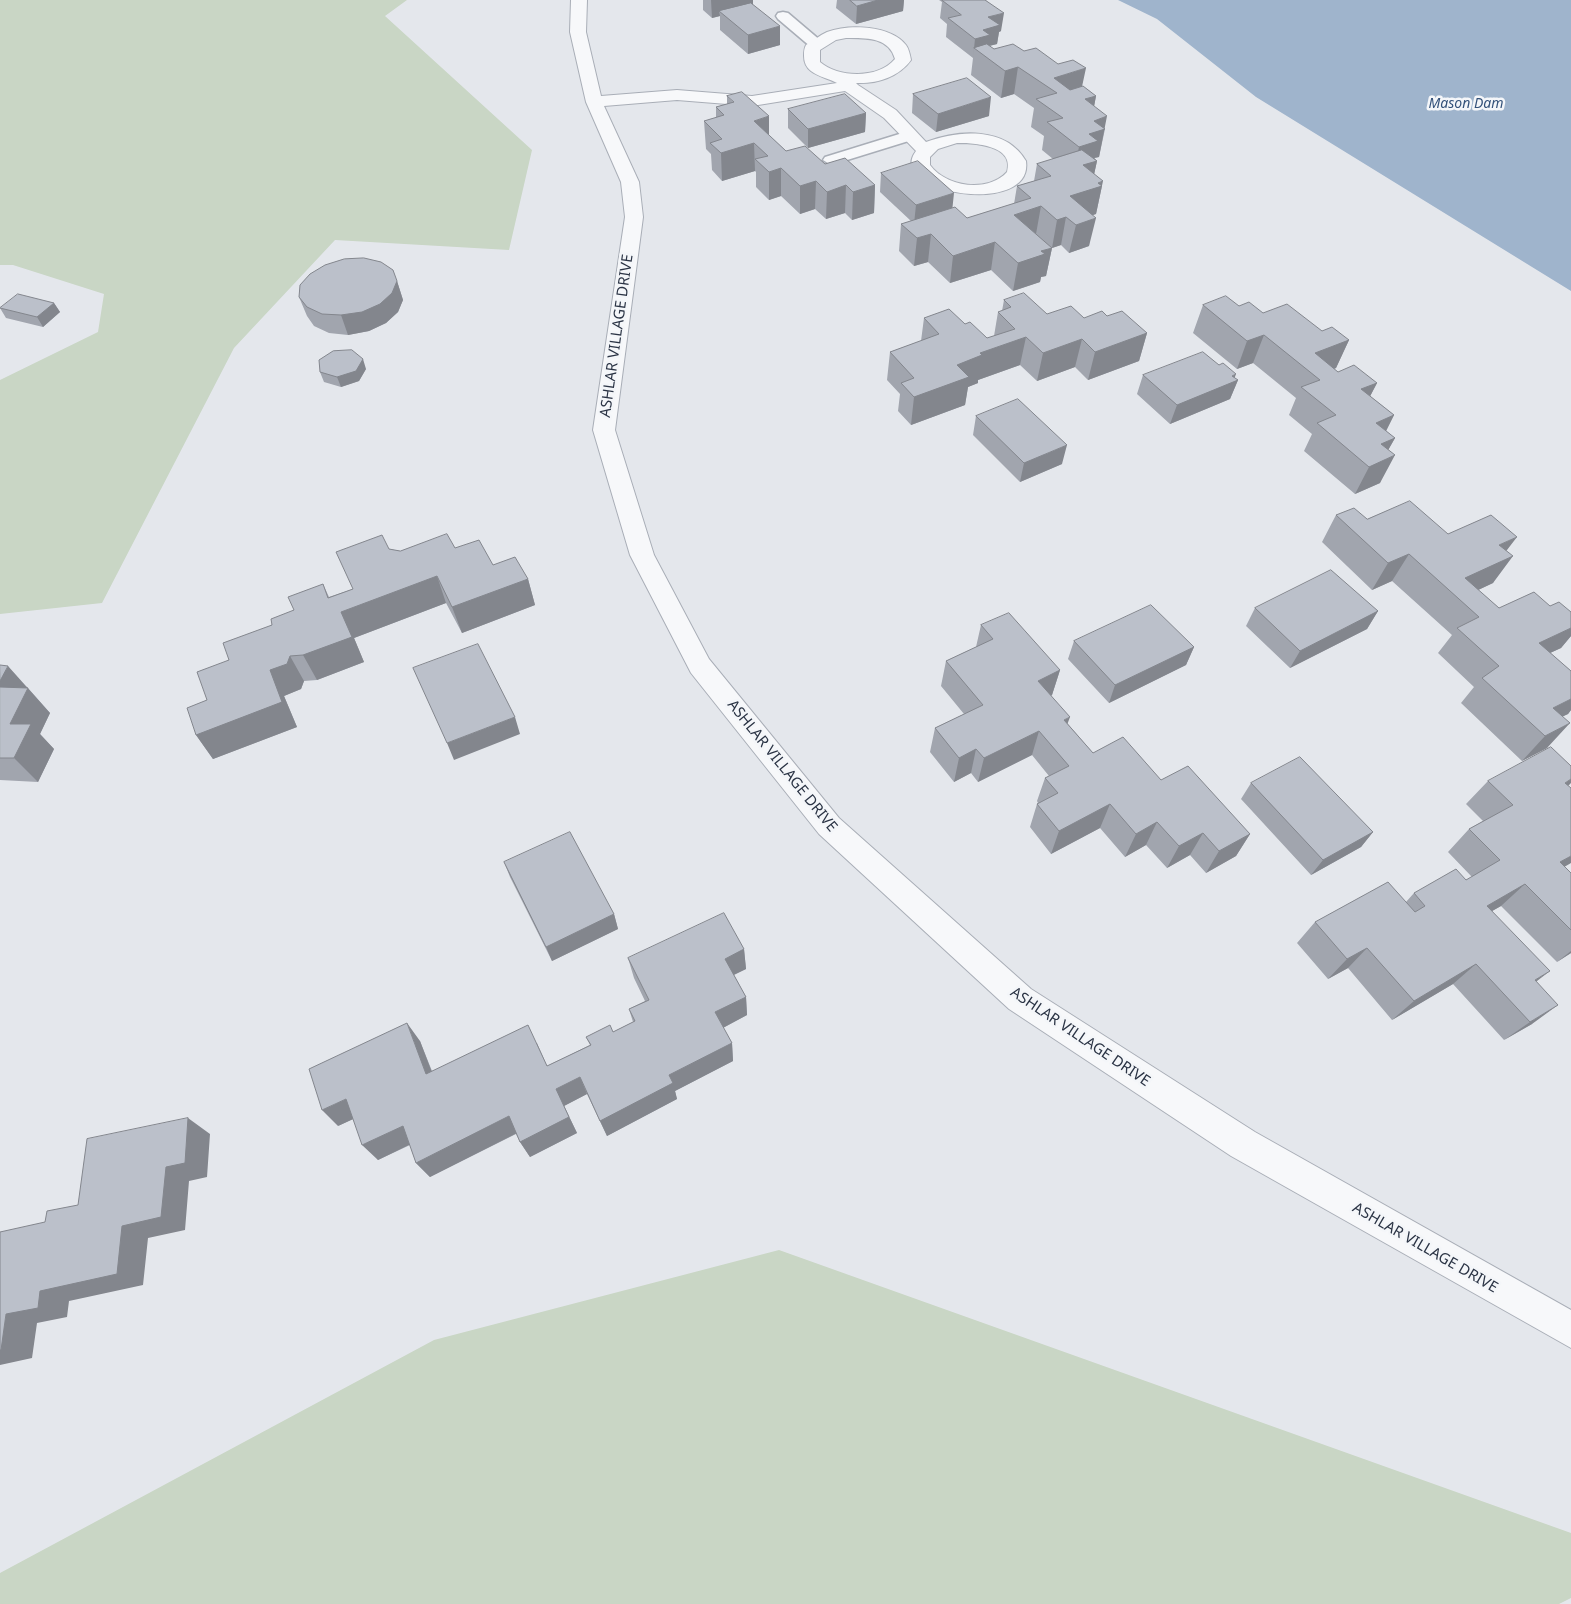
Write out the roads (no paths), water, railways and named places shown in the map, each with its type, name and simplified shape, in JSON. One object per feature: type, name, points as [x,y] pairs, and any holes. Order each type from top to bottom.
[{"type":"street","name":"ASHLAR VILLAGE DRIVE","points":[[579,0],[578,32],[594,102],[630,182],[634,217],[604,430],[642,555],[700,666],[829,826],[1020,999],[1243,1144],[1571,1330]]},
{"type":"street","points":[[594,102],[677,95],[752,102],[844,82],[890,73],[900,67],[904,60],[904,53],[899,46],[890,40],[861,33],[831,36],[816,44],[809,55],[812,63],[820,70],[844,82],[866,96],[896,119],[916,145],[926,150]]},
{"type":"street","points":[[955,138],[986,140],[1011,152],[1017,160],[1019,168],[1015,177],[1006,184],[992,188],[959,190],[931,179],[922,171],[920,162],[926,150],[941,141],[955,138]]},
{"type":"lane","points":[[783,16],[816,44]]},
{"type":"lane","points":[[831,160],[909,136]]},
{"type":"water","name":"Mason Dam","points":[[1118,0],[1571,0],[1571,291],[1256,97],[1157,19]]}]
